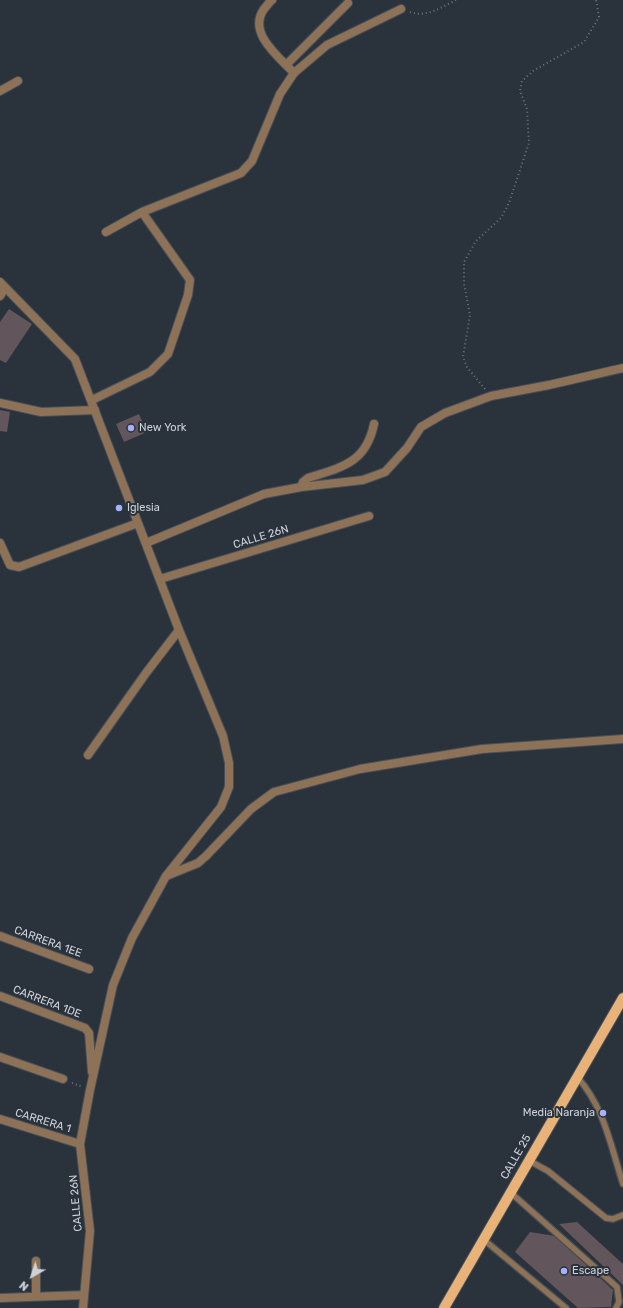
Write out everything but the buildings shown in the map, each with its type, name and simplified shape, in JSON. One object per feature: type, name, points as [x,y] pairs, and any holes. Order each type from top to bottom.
[{"type":"main road","name":"CALLE 25","points":[[444,1308],[528,1160],[623,998]]},
{"type":"street","points":[[272,0],[260,15],[259,30],[271,49],[294,73]]},
{"type":"street","points":[[286,65],[348,3]]},
{"type":"street","points":[[106,232],[142,212],[241,173],[252,161],[280,94],[294,73],[327,45],[400,9]]},
{"type":"street","points":[[0,91],[18,81]]},
{"type":"street","points":[[92,400],[150,372],[168,354],[188,295],[190,280],[142,212]]},
{"type":"street","points":[[0,296],[3,285]]},
{"type":"street","name":"CALLE 26N","points":[[3,285],[75,359],[179,630],[223,736],[229,764],[229,786],[221,807],[166,876],[122,958],[113,985],[80,1144],[90,1231],[83,1308]]},
{"type":"street","points":[[146,543],[264,494],[301,487],[363,480],[385,472],[407,448],[421,427],[445,413],[491,396],[549,385],[623,368]]},
{"type":"street","points":[[0,403],[40,412],[95,410]]},
{"type":"street","points":[[301,487],[303,482],[308,478],[352,462],[364,451],[371,438],[374,424]]},
{"type":"street","name":"CALLE 26N","points":[[160,580],[369,516]]},
{"type":"street","points":[[0,543],[10,565],[19,567],[138,523]]},
{"type":"street","points":[[88,755],[146,673],[179,630]]},
{"type":"street","points":[[166,876],[198,863],[251,808],[274,792],[360,769],[482,749],[623,739]]},
{"type":"street","name":"CARRERA 1EE","points":[[0,936],[89,969]]},
{"type":"street","name":"CARRERA 1DE","points":[[0,996],[85,1028],[89,1034],[93,1081]]},
{"type":"street","points":[[0,1057],[63,1079]]},
{"type":"street","name":"CARRERA 1","points":[[0,1119],[80,1144]]},
{"type":"street","points":[[36,1261],[36,1296]]},
{"type":"street","points":[[0,1298],[84,1295]]},
{"type":"lane","points":[[576,1077],[588,1090],[598,1106],[623,1184]]},
{"type":"lane","points":[[528,1160],[548,1171],[606,1218],[612,1219],[623,1215]]},
{"type":"lane","points":[[510,1192],[617,1287],[619,1302],[616,1308]]},
{"type":"lane","points":[[483,1239],[566,1308]]},
{"type":"path","points":[[400,9],[414,14],[434,12],[456,0]]},
{"type":"path","points":[[491,396],[467,367],[463,357],[470,315],[464,284],[464,262],[476,241],[501,218],[510,203],[528,143],[526,109],[520,91],[522,81],[533,71],[584,42],[599,17],[596,0]]},
{"type":"path","points":[[63,1079],[90,1090]]},
{"type":"place","name":"New York","points":[[131,428]]},
{"type":"place","name":"Iglesia","points":[[119,508]]},
{"type":"place","name":"Media Naranja","points":[[603,1113]]},
{"type":"place","name":"Escape","points":[[564,1271]]}]
